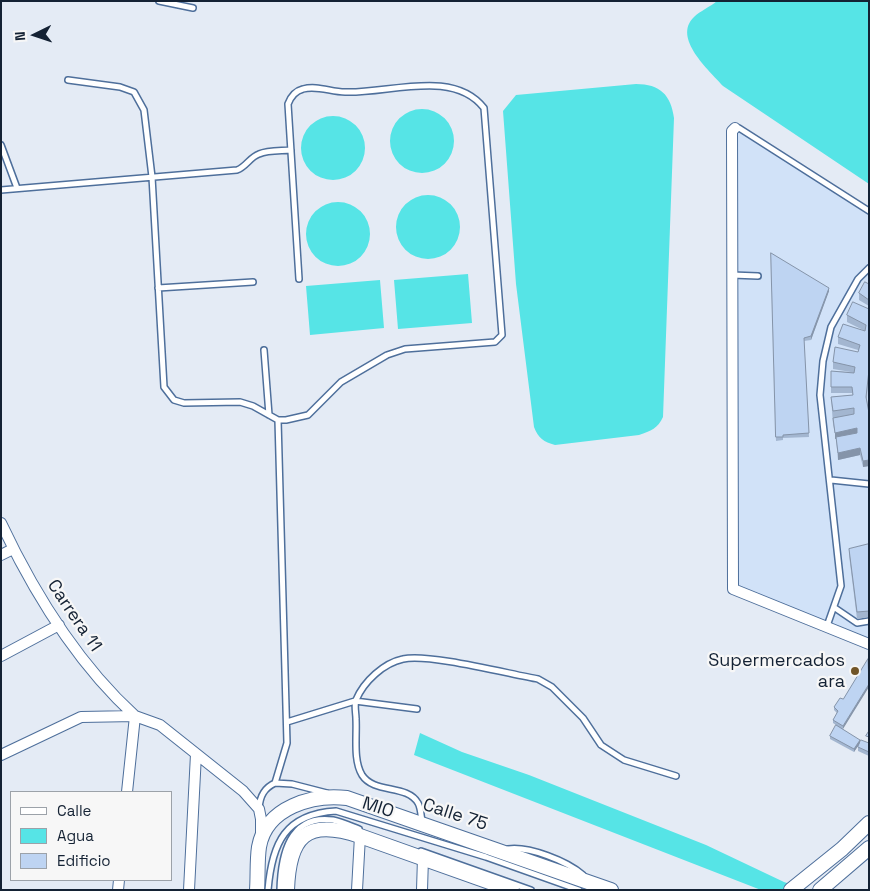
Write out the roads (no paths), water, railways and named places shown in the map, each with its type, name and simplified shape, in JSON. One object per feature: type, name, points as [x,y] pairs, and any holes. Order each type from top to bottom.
[{"type":"main road","name":"Calle 75","points":[[260,846],[268,827],[285,811],[302,802],[319,798],[347,798],[501,850],[585,886],[612,890]]},
{"type":"main road","points":[[791,890],[842,849],[869,823]]},
{"type":"main road","points":[[287,890],[289,859],[295,846],[305,836],[326,829],[335,829],[360,836],[422,858],[486,885],[512,890]]},
{"type":"main road","points":[[257,890],[260,846]]},
{"type":"main road","points":[[820,890],[855,862],[869,848]]},
{"type":"street","points":[[735,128],[732,131],[733,589],[869,644]]},
{"type":"street","name":"Carrera 11","points":[[1,523],[13,549],[59,625],[109,693],[135,716]]},
{"type":"street","points":[[1,555],[13,549]]},
{"type":"street","points":[[1,656],[59,625]]},
{"type":"street","points":[[127,791],[135,716]]},
{"type":"street","points":[[1,755],[81,717],[135,716],[160,725],[243,791],[259,809],[261,819],[260,846]]},
{"type":"street","points":[[189,890],[196,754]]},
{"type":"street","points":[[357,890],[360,836]]},
{"type":"street","points":[[422,858],[422,890]]},
{"type":"lane","points":[[159,1],[193,8]]},
{"type":"lane","points":[[68,80],[120,87],[134,92],[144,110],[152,177],[164,387],[171,398],[184,403],[240,402],[253,406],[278,420],[296,419],[308,415],[341,382],[387,355],[406,349],[495,342],[502,335],[503,325],[484,108],[477,99],[467,92],[447,88],[404,86],[346,92],[310,87],[300,90],[291,96],[288,104],[299,279]]},
{"type":"lane","points":[[735,128],[739,128],[869,211]]},
{"type":"lane","points":[[1,146],[17,188]]},
{"type":"lane","points":[[1,190],[237,170],[243,168],[250,159],[259,154],[291,150]]},
{"type":"lane","points":[[827,626],[835,608],[841,586],[820,396],[823,361],[831,327],[858,279],[869,268]]},
{"type":"lane","points":[[732,275],[758,276]]},
{"type":"lane","points":[[158,288],[252,282]]},
{"type":"lane","points":[[264,350],[269,415]]},
{"type":"lane","points":[[275,783],[287,743],[278,420]]},
{"type":"lane","points":[[830,480],[869,484]]},
{"type":"lane","points":[[835,608],[857,622],[869,621]]},
{"type":"lane","points":[[422,824],[419,804],[414,799],[406,793],[377,786],[363,777],[358,765],[355,701],[372,676],[404,658],[431,660],[538,679],[552,687],[583,718],[601,744],[624,760],[676,776]]},
{"type":"lane","points":[[286,722],[355,701],[417,709]]},
{"type":"lane","points":[[259,809],[263,794],[268,786],[275,783],[292,784],[347,798]]},
{"type":"lane","name":"MIO","points":[[268,890],[274,854],[280,839],[288,829],[306,816],[316,812],[336,811],[585,886]]},
{"type":"lane","name":"MIO","points":[[280,890],[285,848],[301,827],[322,820],[335,821],[531,890]]},
{"type":"water","points":[[717,1],[869,1],[869,184],[723,86],[702,63],[690,44],[687,34],[688,25],[696,15]]},
{"type":"water","points":[[636,84],[652,86],[663,92],[670,103],[674,118],[663,417],[654,429],[639,435],[555,445],[542,439],[534,427],[516,284],[503,111],[516,95]]},
{"type":"water","points":[[416,109],[428,109],[445,118],[452,129],[454,141],[452,153],[445,164],[428,173],[416,173],[404,168],[395,159],[390,147],[390,135],[395,123],[404,114]]},
{"type":"water","points":[[327,116],[339,116],[356,125],[363,136],[365,148],[363,160],[356,171],[339,180],[327,180],[315,175],[306,166],[301,154],[301,142],[306,130],[315,121]]},
{"type":"water","points":[[422,195],[434,195],[451,204],[458,215],[460,227],[458,239],[451,250],[434,259],[422,259],[410,254],[401,245],[396,233],[396,221],[401,209],[410,200]]},
{"type":"water","points":[[332,202],[344,202],[361,211],[368,222],[370,234],[368,246],[361,257],[344,266],[332,266],[320,261],[311,252],[306,240],[306,228],[311,216],[320,207]]},
{"type":"water","points":[[468,274],[472,323],[398,329],[394,280]]},
{"type":"water","points":[[380,280],[384,328],[310,335],[306,286]]},
{"type":"water","points":[[420,733],[462,752],[529,775],[706,845],[784,882],[807,890],[761,890],[414,755]]},
{"type":"place","name":"Supermercados ara","points":[[855,671]]}]
